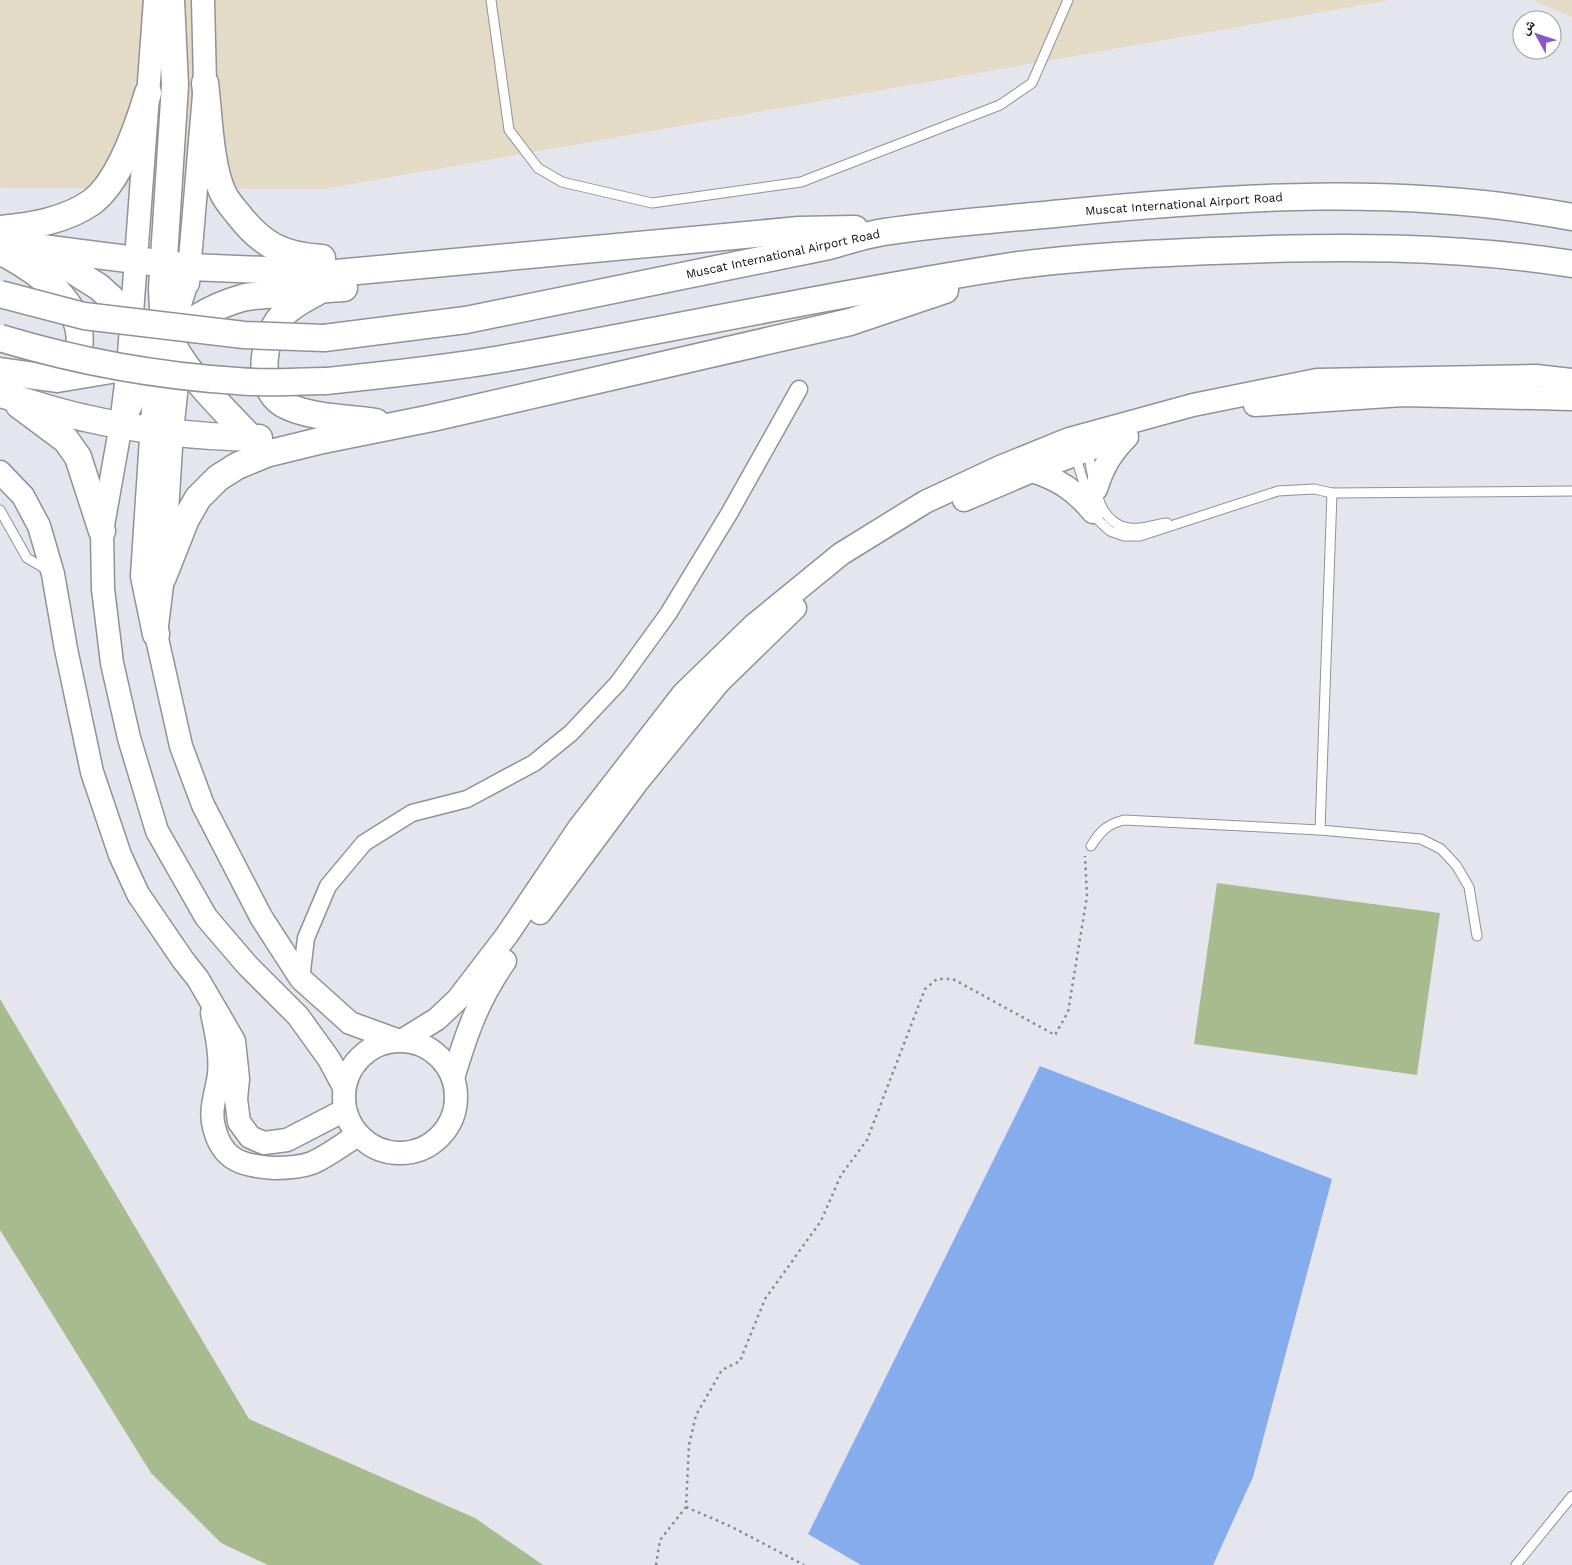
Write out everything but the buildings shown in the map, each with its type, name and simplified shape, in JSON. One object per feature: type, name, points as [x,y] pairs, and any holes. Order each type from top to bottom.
[{"type":"main road","points":[[156,634],[144,576],[163,430],[168,341],[162,289],[175,85],[171,0]]},
{"type":"main road","points":[[205,83],[215,164],[223,192],[252,232],[274,248],[300,257],[418,266]]},
{"type":"main road","points":[[0,229],[34,225],[75,212],[94,201],[122,162],[136,133],[148,93]]},
{"type":"main road","name":"Muscat International Airport Road","points":[[0,294],[84,316],[244,335],[324,338],[466,320],[829,246],[882,232],[1098,209],[1256,197],[1336,196],[1440,200],[1509,207],[1572,217]]},
{"type":"main road","points":[[0,238],[34,247],[164,265],[336,273],[799,230],[864,229],[882,232]]},
{"type":"main road","points":[[0,371],[57,379],[128,368],[214,309],[243,298],[545,269],[656,251],[679,242]]},
{"type":"main road","points":[[34,247],[92,282],[132,317],[168,341],[206,391],[251,438]]},
{"type":"main road","points":[[0,338],[69,357],[192,377],[239,382],[326,381],[500,360],[825,296],[1009,266],[1142,254],[1314,247],[1534,258],[1572,264]]},
{"type":"main road","points":[[0,251],[36,272],[63,297],[72,314],[81,337],[79,351],[70,370],[57,379]]},
{"type":"main road","points":[[163,576],[186,520],[198,498],[218,478],[237,466],[266,454],[850,322],[984,278],[1009,266]]},
{"type":"main road","points":[[121,424],[132,394],[168,341],[190,267]]},
{"type":"main road","points":[[322,289],[291,307],[281,316],[268,340],[265,369],[273,395],[289,407],[396,425]]},
{"type":"main road","points":[[4,395],[84,418],[163,430],[251,438],[322,440]]},
{"type":"main road","points":[[4,395],[66,440],[78,457],[102,531]]},
{"type":"street","points":[[155,0],[128,368],[121,424],[102,531],[103,589],[112,663],[129,738],[157,831],[206,917],[247,965],[298,1016],[329,1059],[344,1087]]},
{"type":"street","points":[[190,267],[205,83],[203,0]]},
{"type":"street","points":[[1572,380],[1536,376],[1317,380],[1193,405],[1079,445],[1032,471],[946,507],[845,566],[794,609],[718,682],[638,780],[489,984],[470,1022],[454,1078],[456,1092],[452,1120],[439,1137],[422,1149],[394,1153],[381,1150],[358,1134],[350,1123],[345,1110],[344,1087],[350,1069],[362,1054],[378,1044],[400,1040],[437,1019],[458,999],[507,935],[579,828],[677,702],[754,624],[841,554],[925,502],[1000,467],[1079,445],[1261,404],[1404,395],[1572,399]]},
{"type":"street","points":[[301,979],[306,938],[328,886],[364,843],[412,813],[467,799],[534,763],[571,733],[618,683],[668,614],[730,512],[798,389]]},
{"type":"street","points":[[163,430],[163,576],[156,634],[181,746],[203,805],[261,917],[301,979],[350,1023],[424,1046],[442,1059],[454,1078]]},
{"type":"street","points":[[1096,489],[1103,468],[1114,449],[1131,434]]},
{"type":"street","points":[[1032,471],[1050,476],[1067,485],[1081,497],[1093,512]]},
{"type":"street","points":[[0,472],[23,496],[39,526],[53,574],[66,649],[92,772],[120,855],[138,894],[198,979],[234,1041],[238,1079],[236,1099],[239,1122],[250,1137],[264,1143],[287,1140],[345,1110]]},
{"type":"street","points":[[209,1000],[217,1036],[219,1072],[213,1106],[213,1126],[221,1145],[231,1158],[248,1167],[283,1168],[311,1163],[358,1134]]},
{"type":"lane","points":[[491,0],[509,130],[538,168],[562,182],[652,203],[801,182],[1000,105],[1032,83],[1068,0]]},
{"type":"lane","points":[[1079,445],[1103,511],[1119,526],[1140,528],[1180,521]]},
{"type":"lane","points":[[1079,445],[1093,512],[1098,521],[1110,531],[1124,536],[1153,532],[1180,521],[1278,491],[1314,489],[1332,493],[1572,492]]},
{"type":"lane","points":[[1320,830],[1332,493]]},
{"type":"lane","points":[[0,510],[27,558],[53,574]]},
{"type":"lane","points":[[1091,846],[1099,833],[1111,823],[1124,820],[1320,830],[1421,839],[1441,849],[1456,865],[1469,887],[1477,936]]},
{"type":"lane","points":[[1516,1565],[1572,1496]]},
{"type":"path","points":[[656,1565],[660,1540],[686,1507],[689,1445],[696,1415],[722,1370],[740,1361],[765,1299],[821,1221],[841,1175],[867,1140],[925,989],[937,979],[953,979],[1055,1035],[1068,1012],[1087,896],[1083,859],[1091,846]]},
{"type":"path","points":[[686,1507],[732,1527],[804,1565]]},
{"type":"shaded area","points":[[0,0],[1390,0],[324,189],[0,188]]},
{"type":"shaded area","points":[[1532,0],[1572,0],[1572,17],[1562,13],[1562,10],[1556,10]]},
{"type":"green space","points":[[1217,883],[1440,913],[1417,1075],[1194,1044]]},
{"type":"green space","points":[[0,999],[249,1419],[475,1518],[543,1565],[268,1565],[221,1543],[151,1473],[0,1230]]},
{"type":"water","points":[[1040,1066],[1332,1179],[1253,1477],[1213,1565],[861,1565],[808,1534]]}]
